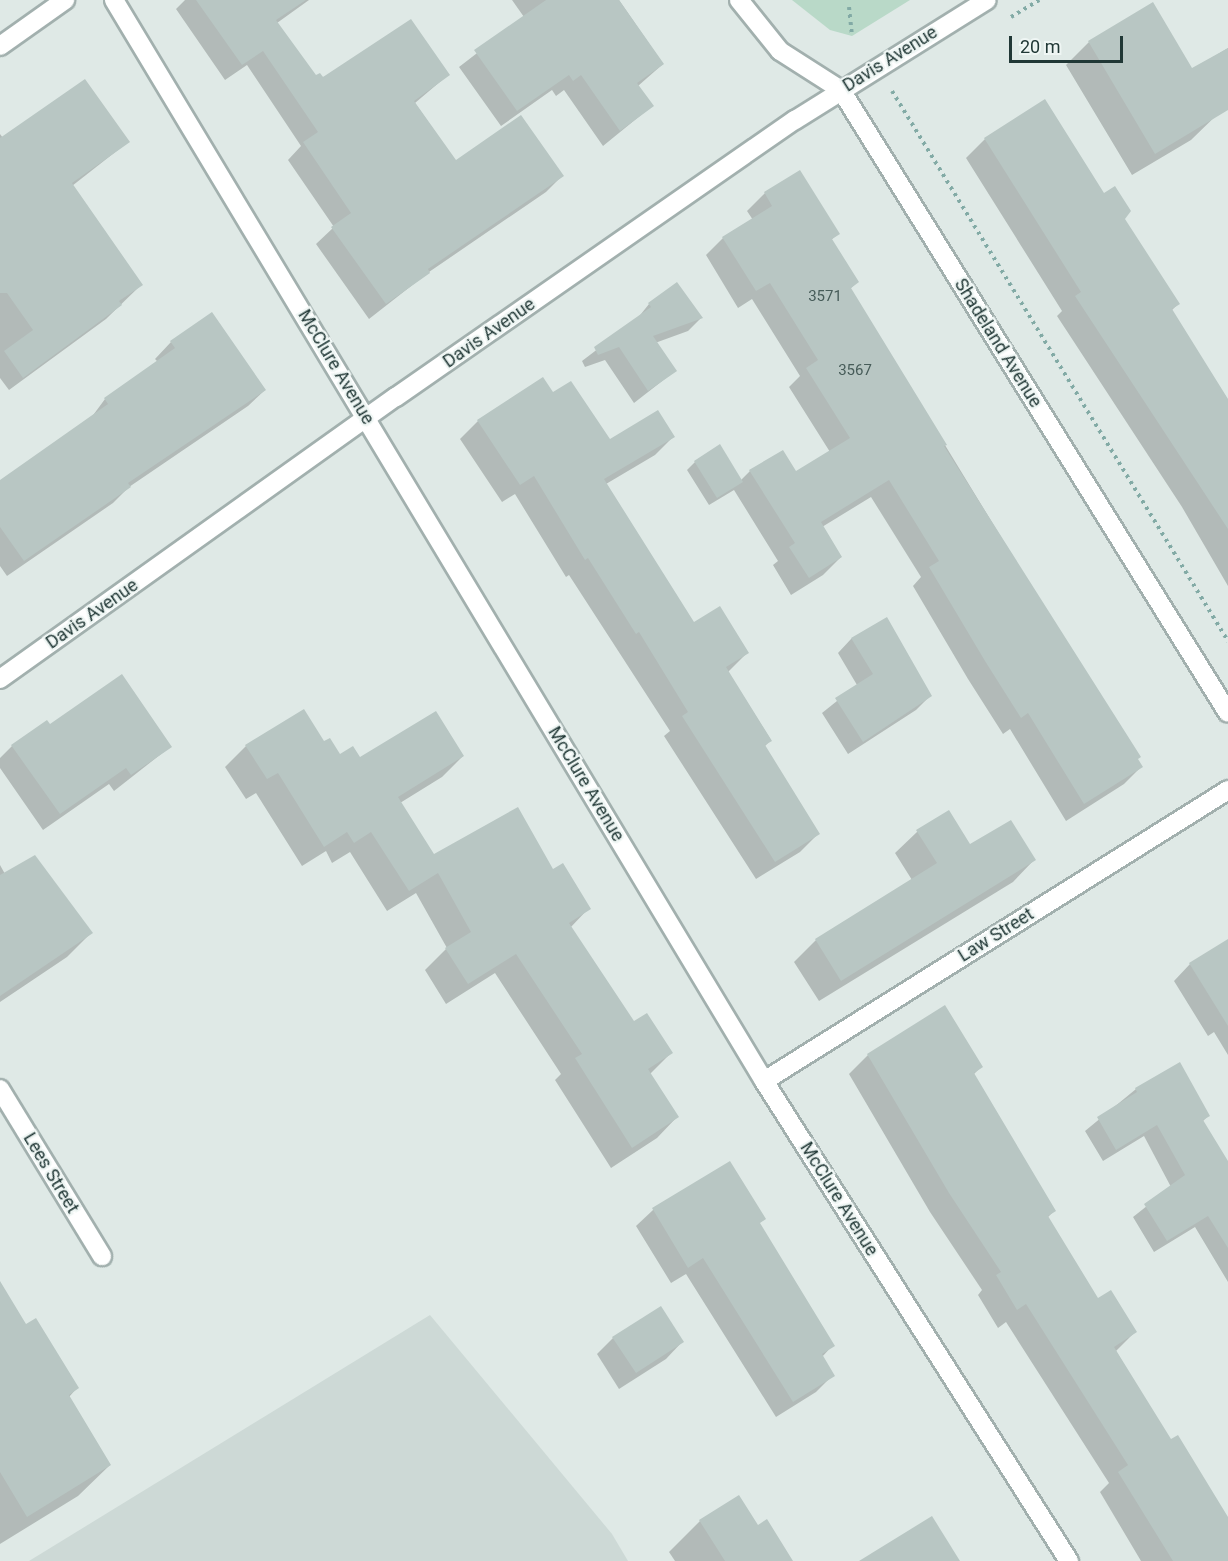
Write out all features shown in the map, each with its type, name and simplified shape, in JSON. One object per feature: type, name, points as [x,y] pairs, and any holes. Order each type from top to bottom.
[{"type":"street","points":[[0,46],[65,0]]},
{"type":"street","name":"McClure Avenue","points":[[114,0],[764,1080],[1069,1561]]},
{"type":"street","name":"Shadeland Avenue","points":[[739,0],[780,51],[841,90],[1228,713]]},
{"type":"street","name":"Davis Avenue","points":[[0,680],[367,418],[841,90],[987,0]]},
{"type":"street","name":"Law Street","points":[[764,1080],[1228,790]]},
{"type":"street","name":"Lees Street","points":[[0,1089],[102,1256]]},
{"type":"path","points":[[849,7],[852,36]]},
{"type":"path","points":[[892,91],[1228,641]]},
{"type":"shaded area","points":[[430,1315],[612,1534],[628,1561],[29,1561]]},
{"type":"green space","points":[[792,0],[910,0],[852,36],[830,30]]},
{"type":"building","points":[[196,0],[306,0],[276,20],[316,75],[320,73],[323,77],[411,19],[450,75],[414,101],[456,160],[521,115],[564,176],[428,269],[430,273],[386,304],[331,227],[351,213],[303,142],[318,132],[263,51],[242,65]]},
{"type":"building","points":[[546,0],[619,0],[664,64],[637,83],[654,106],[620,131],[581,75],[573,81],[569,75],[517,111],[474,50]]},
{"type":"building","points":[[1153,2],[1192,68],[1228,48],[1228,110],[1155,154],[1088,41]]},
{"type":"building","points":[[85,79],[130,142],[72,183],[143,285],[119,301],[122,305],[23,378],[4,351],[33,330],[7,293],[0,293],[0,138]]},
{"type":"building","points":[[1045,99],[1104,193],[1115,186],[1131,211],[1125,219],[1180,304],[1172,309],[1228,399],[1228,529],[1075,296],[1081,292],[984,138]]},
{"type":"building","points":[[800,170],[840,234],[832,239],[859,282],[851,288],[947,445],[944,446],[1141,757],[1138,759],[1143,767],[1084,804],[1028,713],[1021,718],[985,661],[929,567],[939,561],[889,480],[821,522],[842,557],[809,578],[789,547],[795,543],[749,470],[783,450],[796,471],[850,438],[806,368],[818,360],[770,283],[756,291],[722,237],[772,206],[764,192]]},
{"type":"building","points":[[677,282],[703,318],[653,336],[677,371],[648,391],[619,347],[598,355],[594,347],[651,307],[648,303]]},
{"type":"building","points":[[212,312],[266,390],[128,483],[131,487],[24,561],[0,527],[0,480],[108,404],[104,398],[175,348],[170,341]]},
{"type":"building","points":[[543,377],[553,392],[571,381],[610,439],[658,410],[675,437],[604,479],[694,622],[720,606],[749,653],[726,667],[772,741],[765,745],[820,834],[775,862],[682,716],[688,712],[639,632],[636,634],[588,558],[585,560],[534,476],[520,485],[477,420]]},
{"type":"building","points":[[720,444],[743,482],[717,498],[694,461]]},
{"type":"building","points":[[887,617],[932,696],[863,742],[835,698],[873,674],[851,638]]},
{"type":"building","points":[[122,674],[172,747],[131,775],[126,768],[60,814],[11,745],[47,720],[50,724]]},
{"type":"building","points":[[304,709],[324,741],[330,738],[340,754],[353,746],[360,757],[436,711],[464,756],[398,797],[434,854],[518,807],[553,869],[563,863],[591,909],[569,923],[634,1021],[647,1013],[673,1053],[648,1069],[679,1117],[632,1148],[575,1058],[582,1054],[516,954],[468,984],[445,948],[471,932],[438,873],[409,891],[371,832],[354,843],[347,832],[324,847],[278,773],[267,779],[245,745]]},
{"type":"building","points":[[949,810],[970,844],[1011,820],[1036,860],[841,981],[815,939],[937,863],[916,830]]},
{"type":"building","points":[[35,855],[93,933],[0,996],[0,875]]},
{"type":"building","points":[[1228,939],[1228,1026],[1189,963]]},
{"type":"building","points":[[945,1005],[983,1067],[974,1073],[1056,1211],[1048,1216],[1098,1298],[1111,1290],[1137,1332],[1114,1347],[1171,1439],[1178,1435],[1228,1517],[1228,1561],[1173,1561],[1118,1472],[1128,1465],[1026,1304],[1017,1310],[996,1275],[1001,1272],[949,1193],[867,1054]]},
{"type":"building","points":[[1180,1062],[1210,1116],[1203,1120],[1228,1161],[1228,1248],[1208,1216],[1167,1241],[1144,1204],[1185,1175],[1157,1125],[1116,1150],[1097,1117],[1137,1092],[1135,1088]]},
{"type":"building","points":[[730,1161],[766,1219],[760,1223],[835,1346],[822,1354],[835,1376],[793,1402],[703,1258],[688,1268],[652,1208]]},
{"type":"building","points":[[0,1281],[26,1324],[36,1318],[79,1388],[69,1395],[111,1465],[27,1517],[0,1472]]},
{"type":"building","points":[[661,1306],[684,1342],[636,1373],[612,1337]]},
{"type":"building","points":[[739,1495],[758,1525],[767,1519],[793,1561],[725,1561],[699,1520]]},
{"type":"building","points":[[932,1516],[960,1561],[859,1561]]}]
